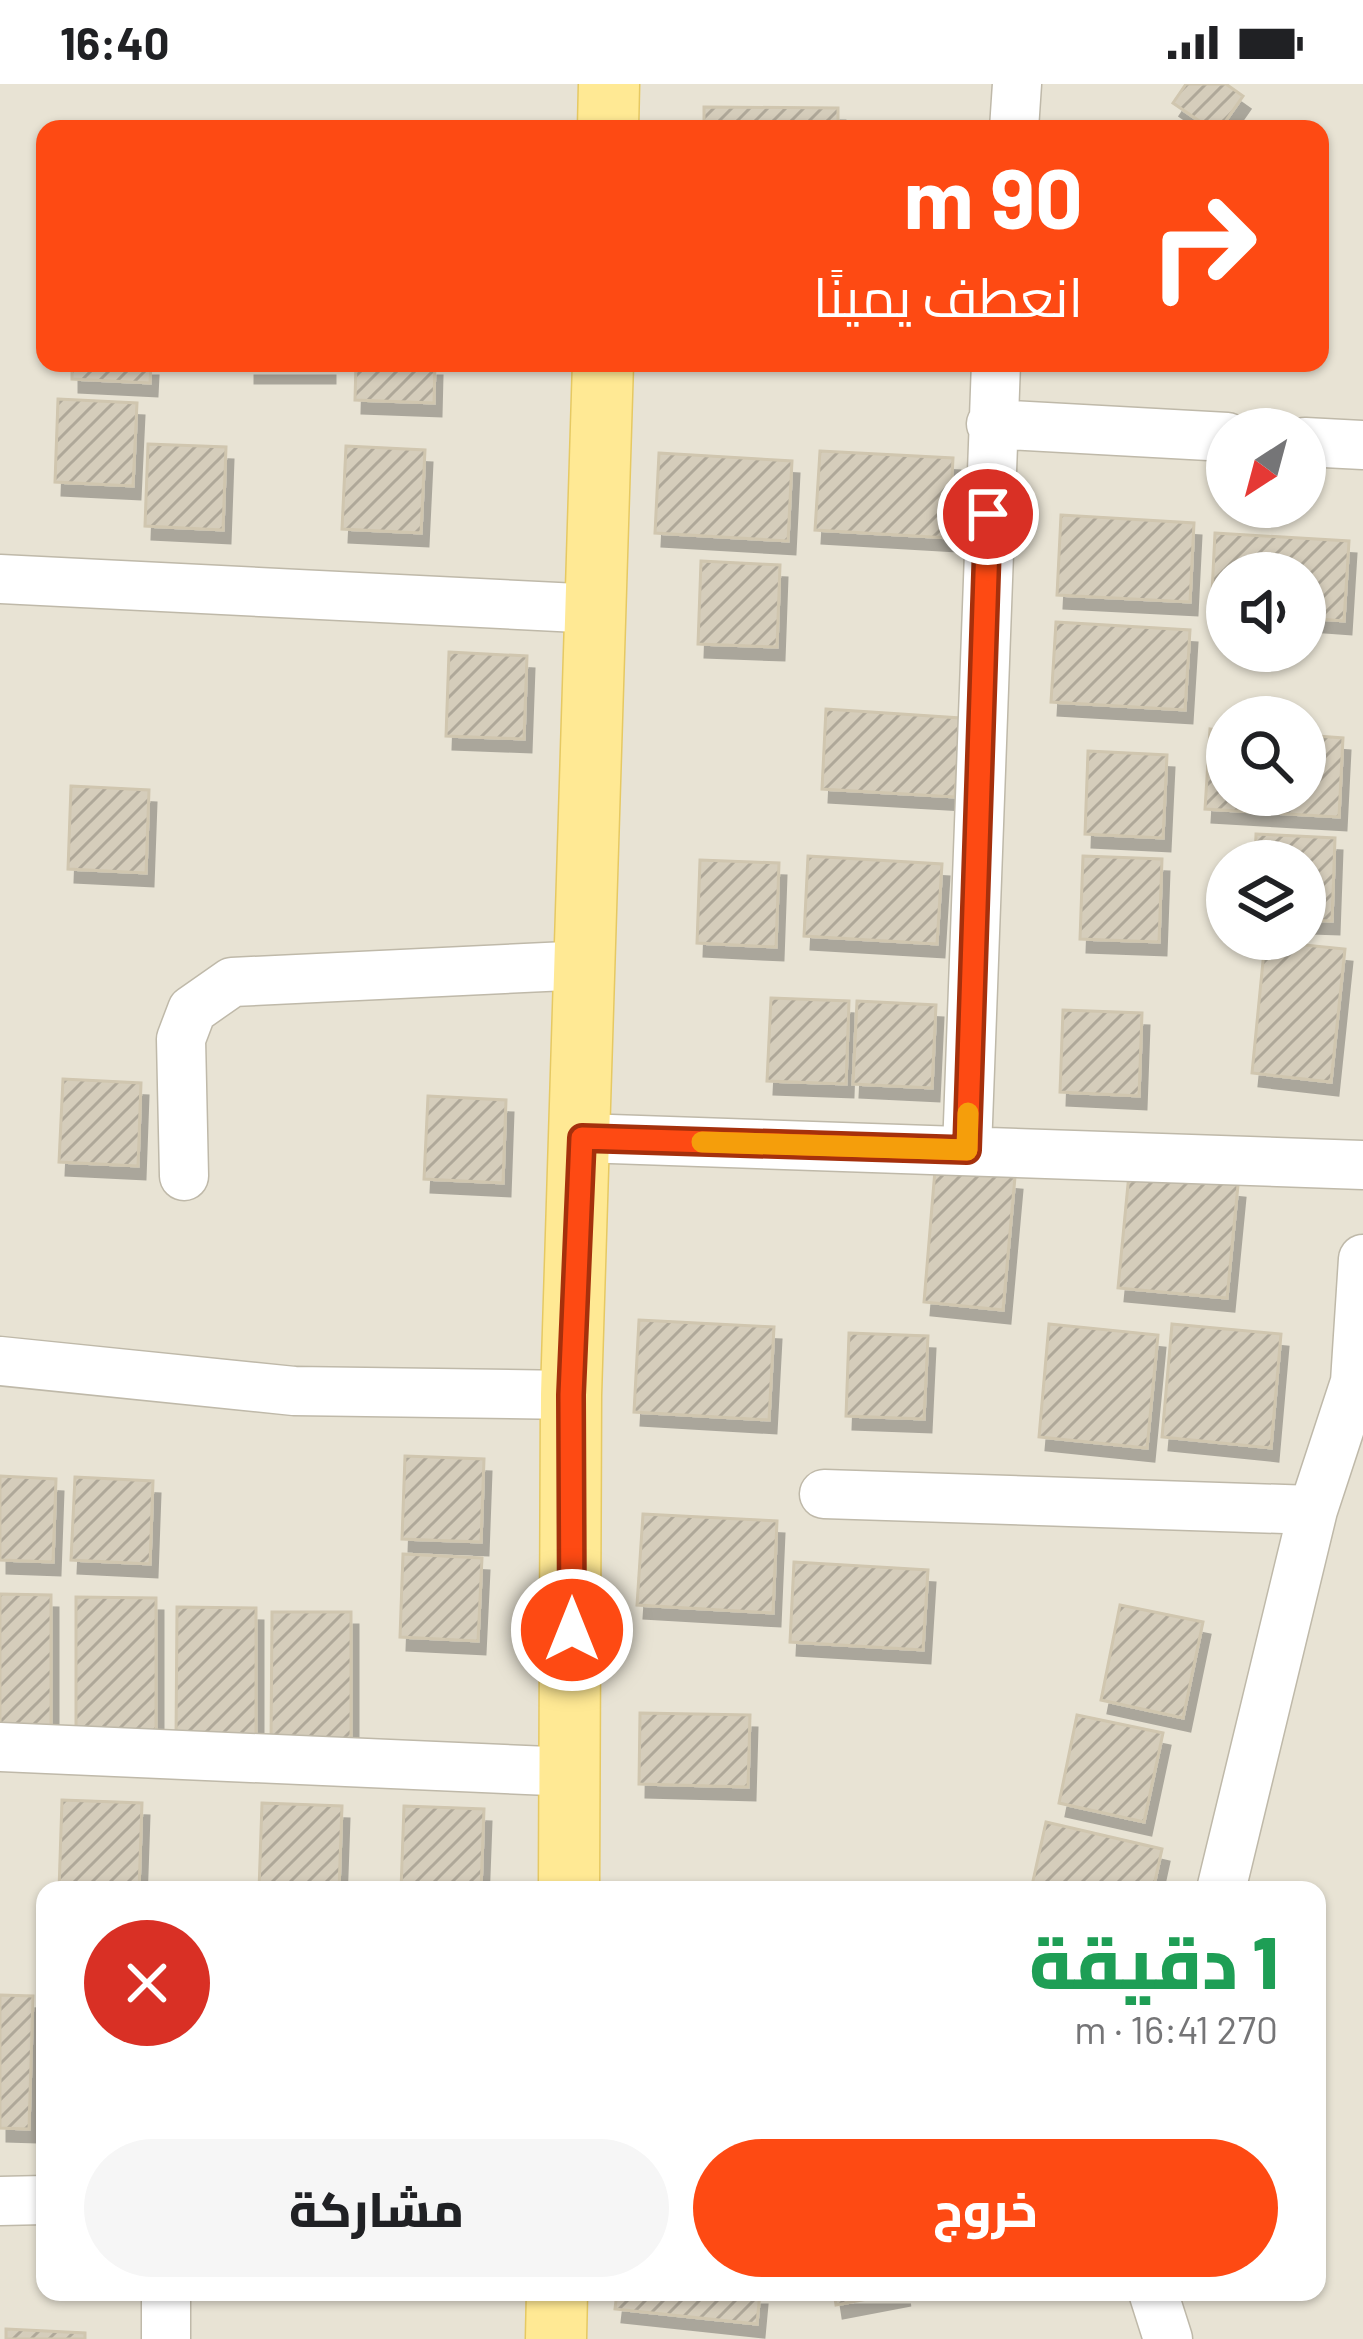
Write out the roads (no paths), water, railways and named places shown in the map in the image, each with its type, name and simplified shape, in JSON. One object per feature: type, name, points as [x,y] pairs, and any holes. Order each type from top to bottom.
[{"type":"main road","points":[[608,120],[609,84]]},
{"type":"main road","points":[[569,1881],[571,1395],[603,372]]},
{"type":"main road","points":[[556,2339],[557,2301]]},
{"type":"street","points":[[1014,120],[1017,84]]},
{"type":"street","points":[[967,1150],[995,372]]},
{"type":"street","points":[[991,424],[1206,436]]},
{"type":"street","points":[[1326,443],[1363,446]]},
{"type":"street","points":[[0,580],[598,609]]},
{"type":"street","points":[[184,1176],[182,1039],[192,1010],[232,982],[588,964]]},
{"type":"street","points":[[582,1138],[1363,1166]]},
{"type":"street","points":[[1223,1881],[1312,1510],[1355,1382],[1363,1259]]},
{"type":"street","points":[[0,1361],[294,1391],[571,1395]]},
{"type":"street","points":[[824,1494],[1312,1510]]},
{"type":"street","points":[[0,1748],[573,1772]]},
{"type":"street","points":[[0,2201],[36,2200]]},
{"type":"street","points":[[166,2301],[166,2339]]},
{"type":"street","points":[[1156,2301],[1168,2339]]}]
